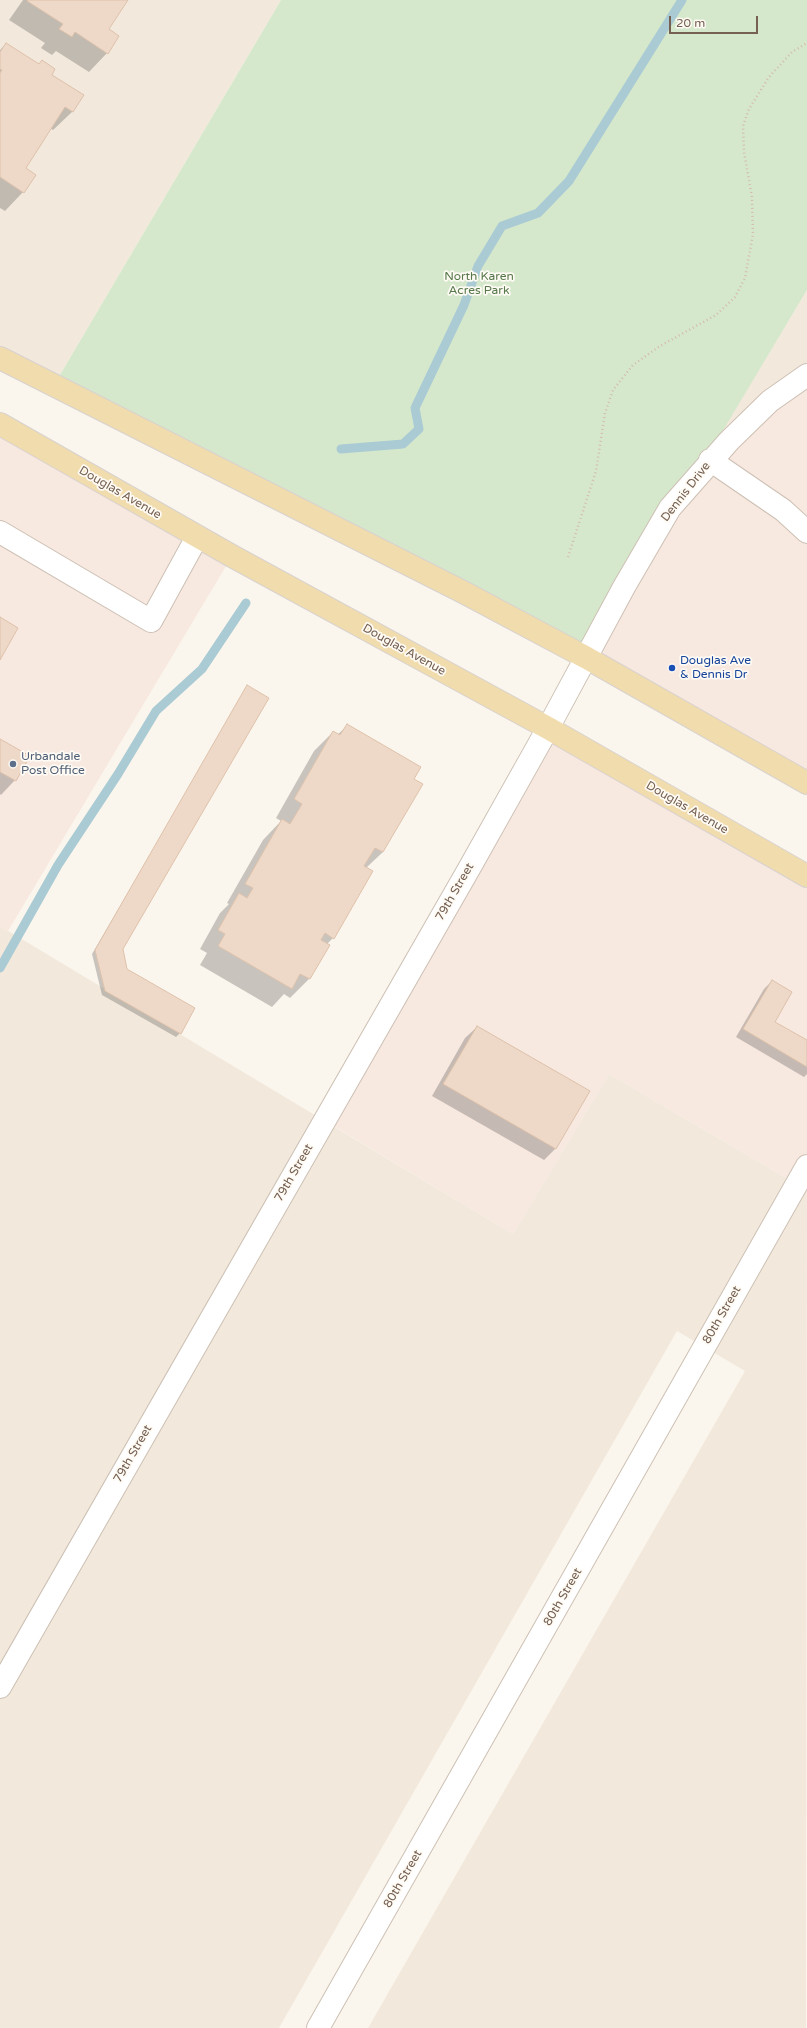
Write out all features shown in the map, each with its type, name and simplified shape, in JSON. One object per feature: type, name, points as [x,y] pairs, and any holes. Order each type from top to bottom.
[{"type":"main road","points":[[0,358],[458,590],[587,658],[807,784]]},
{"type":"main road","name":"Douglas Avenue","points":[[0,424],[197,537],[548,728],[807,876]]},
{"type":"street","name":"Dennis Drive","points":[[587,658],[624,587],[670,508],[710,460],[770,401],[807,374]]},
{"type":"street","points":[[710,460],[782,510],[807,532]]},
{"type":"street","points":[[0,532],[151,621],[197,537]]},
{"type":"street","name":"79th Street","points":[[0,1687],[587,658]]},
{"type":"street","name":"80th Street","points":[[318,2028],[807,1166]]},
{"type":"path","points":[[568,557],[596,471],[604,413],[613,390],[633,365],[660,346],[716,315],[735,297],[745,278],[753,234],[752,197],[744,152],[743,126],[749,109],[770,77],[792,52],[807,43]]},
{"type":"shaded area","points":[[0,0],[281,0],[54,385],[0,358]]},
{"type":"shaded area","points":[[807,290],[807,375],[691,482]]},
{"type":"shaded area","points":[[807,375],[807,783],[587,658],[670,508]]},
{"type":"shaded area","points":[[0,424],[232,556],[8,931],[0,926]]},
{"type":"shaded area","points":[[548,728],[807,876],[807,1166],[797,1184],[609,1074],[513,1234],[324,1120]]},
{"type":"shaded area","points":[[0,926],[513,1234],[609,1074],[807,1190],[806,2028],[368,2028],[745,1371],[677,1331],[279,2028],[0,2028]]},
{"type":"green space","name":"North Karen Acres Park","points":[[281,0],[807,0],[807,290],[587,658],[54,385]]},
{"type":"building","points":[[128,0],[109,29],[119,36],[108,54],[75,32],[72,37],[59,29],[63,24],[27,1]]},
{"type":"building","points":[[6,43],[39,64],[42,60],[55,69],[52,75],[84,95],[73,112],[65,107],[26,168],[36,175],[24,193],[0,177],[0,73],[2,70],[0,69],[0,52]]},
{"type":"building","points":[[0,617],[18,628],[0,660]]},
{"type":"building","points":[[247,685],[269,698],[123,949],[127,969],[195,1008],[181,1034],[105,991],[95,950]]},
{"type":"building","points":[[347,724],[421,767],[414,779],[423,784],[383,852],[375,848],[364,866],[373,871],[334,939],[325,933],[321,940],[330,945],[310,979],[300,974],[292,989],[218,946],[225,934],[218,930],[239,893],[247,898],[253,888],[245,884],[282,819],[290,824],[302,804],[294,799],[333,731],[340,735]]},
{"type":"building","name":"Urbandale Post Office","points":[[0,739],[30,756],[16,781],[0,772]]},
{"type":"building","points":[[772,980],[792,992],[775,1022],[807,1040],[807,1067],[743,1029]]},
{"type":"building","points":[[477,1026],[590,1091],[556,1149],[443,1084]]},
{"type":"waterway","points":[[341,449],[403,444],[419,429],[415,408],[464,305],[478,266],[502,226],[538,213],[569,181],[682,0]]},
{"type":"waterway","points":[[0,968],[58,865],[118,774],[156,711],[202,669],[246,603]]},
{"type":"place","name":"Douglas Ave & Dennis Dr","points":[[672,668]]},
{"type":"place","name":"Urbandale Post Office","points":[[13,764]]}]
